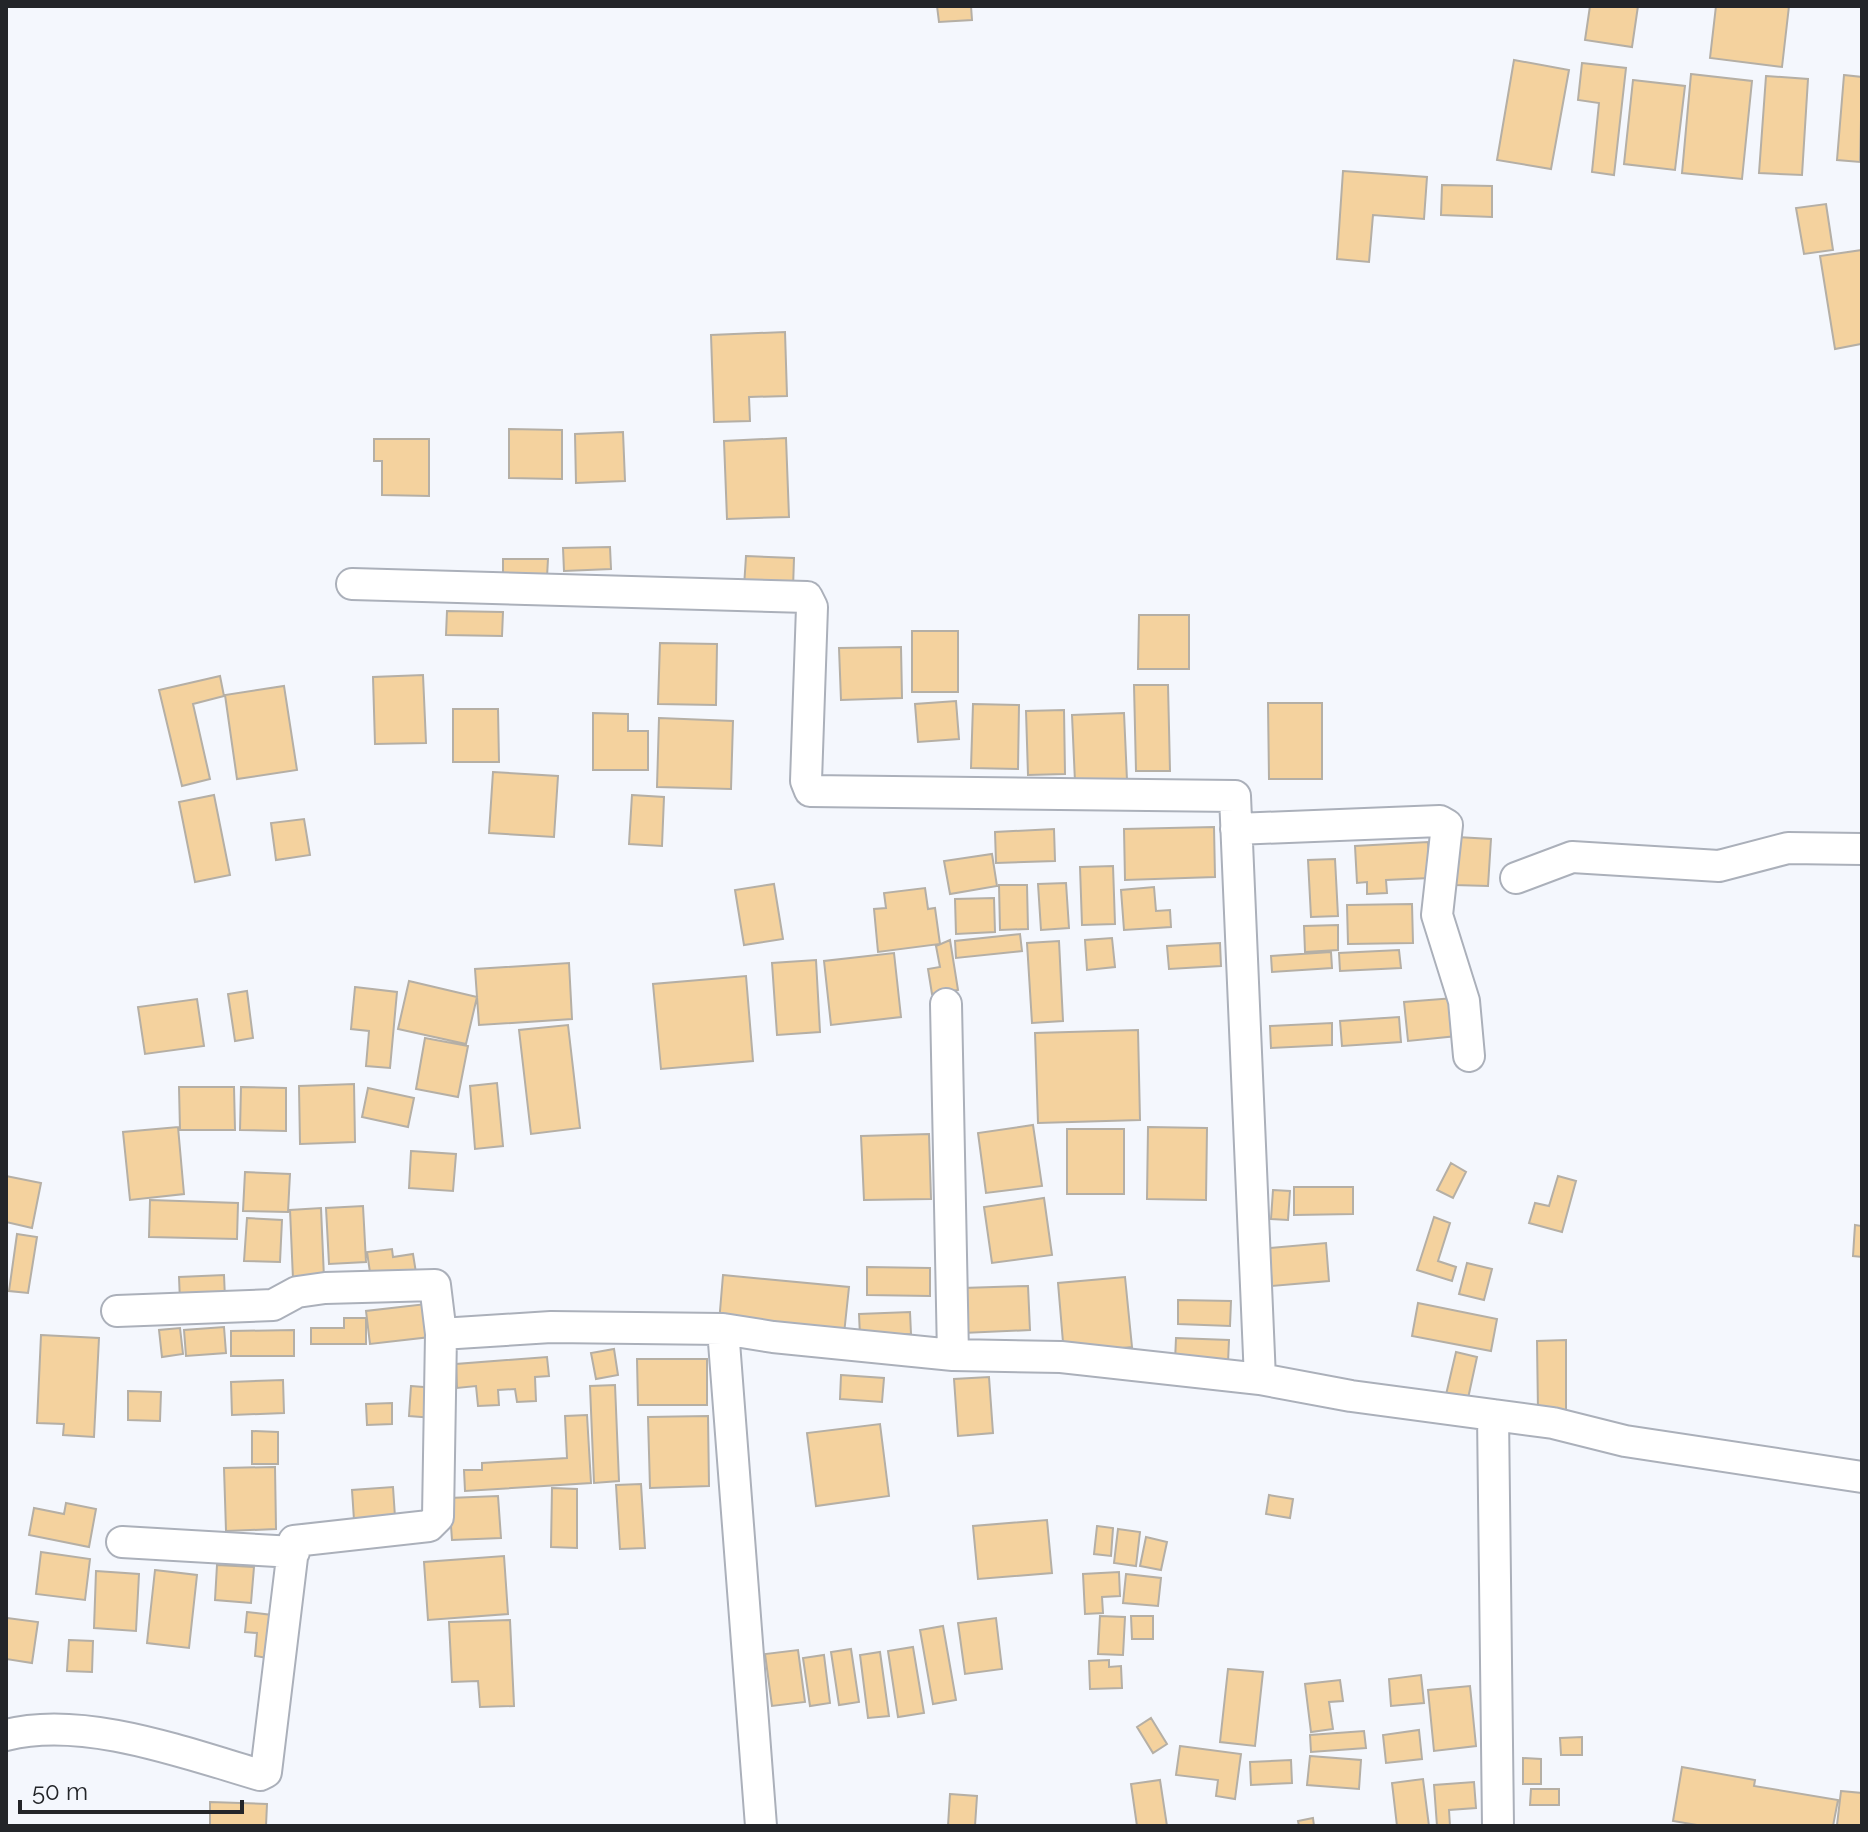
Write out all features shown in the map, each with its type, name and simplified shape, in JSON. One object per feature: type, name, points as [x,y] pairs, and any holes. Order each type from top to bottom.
[{"type":"street","points":[[352,584],[798,594],[807,597],[812,607],[806,781],[810,791],[1231,795],[1237,800],[1260,1379]]},
{"type":"street","points":[[1236,829],[1440,821],[1447,825],[1437,915],[1464,1001],[1469,1056]]},
{"type":"street","points":[[1516,878],[1572,857],[1719,866],[1788,848],[1862,849]]},
{"type":"street","points":[[946,1004],[953,1355]]},
{"type":"street","points":[[6,1735],[43,1728],[141,1741],[260,1775],[266,1772],[294,1541],[436,1524],[441,1334],[439,1294],[431,1283],[297,1292],[273,1305],[117,1311]]},
{"type":"street","points":[[441,1334],[551,1327],[723,1329],[953,1355],[1061,1357],[1260,1379],[1553,1423],[1625,1441],[1862,1477]]},
{"type":"street","points":[[723,1329],[761,1826]]},
{"type":"street","points":[[1493,1415],[1498,1826]]},
{"type":"street","points":[[122,1542],[294,1552]]},
{"type":"building","points":[[937,6],[971,6],[972,20],[939,22]]},
{"type":"building","points":[[1590,6],[1638,6],[1632,47],[1585,40]]},
{"type":"building","points":[[1716,6],[1789,6],[1782,67],[1710,58]]},
{"type":"building","points":[[1514,60],[1569,70],[1551,169],[1497,160]]},
{"type":"building","points":[[1582,63],[1626,68],[1614,175],[1592,172],[1599,103],[1578,100]]},
{"type":"building","points":[[1691,74],[1752,81],[1742,179],[1682,173]]},
{"type":"building","points":[[1844,75],[1862,77],[1860,162],[1837,160]]},
{"type":"building","points":[[1766,76],[1808,79],[1802,175],[1759,173]]},
{"type":"building","points":[[1633,80],[1685,86],[1675,170],[1624,164]]},
{"type":"building","points":[[1343,171],[1427,177],[1424,219],[1373,215],[1369,262],[1337,259]]},
{"type":"building","points":[[1442,185],[1492,186],[1492,217],[1441,215]]},
{"type":"building","points":[[1826,204],[1833,250],[1804,254],[1796,208]]},
{"type":"building","points":[[1862,250],[1862,349],[1861,344],[1835,349],[1820,256]]},
{"type":"building","points":[[785,332],[787,396],[749,397],[750,421],[714,422],[711,335]]},
{"type":"building","points":[[509,429],[562,430],[562,479],[509,478]]},
{"type":"building","points":[[623,432],[625,481],[576,483],[575,434]]},
{"type":"building","points":[[786,438],[789,517],[727,519],[724,441]]},
{"type":"building","points":[[374,439],[429,439],[429,496],[382,495],[382,461],[374,461]]},
{"type":"building","points":[[610,547],[611,569],[564,571],[563,548]]},
{"type":"building","points":[[746,556],[794,558],[793,589],[744,587]]},
{"type":"building","points":[[503,559],[548,559],[547,577],[503,577]]},
{"type":"building","points":[[447,611],[503,612],[502,636],[446,635]]},
{"type":"building","points":[[1139,615],[1189,615],[1189,669],[1138,669]]},
{"type":"building","points":[[912,631],[958,631],[958,692],[912,692]]},
{"type":"building","points":[[660,643],[717,644],[716,705],[658,704]]},
{"type":"building","points":[[901,647],[902,698],[841,700],[839,648]]},
{"type":"building","points":[[423,675],[426,743],[375,744],[373,677]]},
{"type":"building","points":[[220,676],[224,696],[193,704],[210,779],[182,786],[159,690]]},
{"type":"building","points":[[1134,685],[1168,685],[1170,771],[1136,771]]},
{"type":"building","points":[[284,686],[297,770],[237,779],[225,695]]},
{"type":"building","points":[[956,701],[959,739],[918,742],[915,704]]},
{"type":"building","points":[[1268,703],[1322,703],[1322,779],[1269,779]]},
{"type":"building","points":[[973,704],[1019,705],[1018,769],[971,768]]},
{"type":"building","points":[[453,709],[498,709],[499,762],[453,762]]},
{"type":"building","points":[[1064,710],[1065,774],[1028,775],[1026,711]]},
{"type":"building","points":[[593,713],[628,714],[628,731],[648,731],[648,770],[593,770]]},
{"type":"building","points":[[1124,713],[1127,780],[1075,782],[1072,715]]},
{"type":"building","points":[[659,718],[733,721],[731,789],[657,787]]},
{"type":"building","points":[[493,772],[558,776],[554,837],[489,833]]},
{"type":"building","points":[[214,795],[230,875],[195,882],[179,802]]},
{"type":"building","points":[[632,795],[664,797],[662,846],[629,844]]},
{"type":"building","points":[[304,819],[310,855],[276,860],[271,823]]},
{"type":"building","points":[[1214,827],[1215,877],[1125,880],[1124,829]]},
{"type":"building","points":[[1054,829],[1055,861],[996,863],[995,832]]},
{"type":"building","points":[[1457,837],[1491,839],[1488,886],[1454,885]]},
{"type":"building","points":[[1428,842],[1430,878],[1386,880],[1387,893],[1367,894],[1367,882],[1357,883],[1355,846]]},
{"type":"building","points":[[992,854],[997,886],[950,894],[944,861]]},
{"type":"building","points":[[1335,859],[1338,916],[1311,917],[1308,860]]},
{"type":"building","points":[[1113,866],[1115,924],[1082,925],[1080,867]]},
{"type":"building","points":[[1066,883],[1069,928],[1041,930],[1038,884]]},
{"type":"building","points":[[774,884],[783,939],[744,945],[735,890]]},
{"type":"building","points":[[999,885],[1027,885],[1028,929],[1000,930]]},
{"type":"building","points":[[1154,887],[1156,911],[1170,910],[1171,927],[1124,930],[1121,890]]},
{"type":"building","points":[[925,888],[928,909],[935,908],[940,944],[878,952],[874,909],[886,908],[884,893]]},
{"type":"building","points":[[994,898],[995,932],[956,934],[955,899]]},
{"type":"building","points":[[1412,904],[1413,943],[1348,944],[1347,905]]},
{"type":"building","points":[[1338,925],[1338,950],[1305,952],[1304,926]]},
{"type":"building","points":[[1020,934],[1022,951],[956,958],[955,941]]},
{"type":"building","points":[[1112,938],[1115,967],[1087,970],[1085,940]]},
{"type":"building","points":[[950,940],[958,990],[932,994],[928,969],[940,967],[936,946]]},
{"type":"building","points":[[1059,941],[1063,1021],[1032,1023],[1027,943]]},
{"type":"building","points":[[1220,943],[1221,966],[1169,969],[1167,946]]},
{"type":"building","points":[[1399,950],[1401,968],[1340,971],[1339,953]]},
{"type":"building","points":[[1331,952],[1332,968],[1272,972],[1271,956]]},
{"type":"building","points":[[894,953],[901,1017],[831,1025],[824,961]]},
{"type":"building","points":[[816,960],[820,1032],[777,1035],[772,963]]},
{"type":"building","points":[[569,963],[572,1019],[479,1025],[475,969]]},
{"type":"building","points":[[746,976],[753,1061],[661,1069],[653,984]]},
{"type":"building","points":[[409,981],[477,997],[466,1044],[398,1029]]},
{"type":"building","points":[[355,987],[397,992],[390,1068],[366,1066],[369,1031],[351,1029]]},
{"type":"building","points":[[247,991],[253,1038],[235,1041],[228,994]]},
{"type":"building","points":[[1454,998],[1457,1036],[1408,1041],[1404,1002]]},
{"type":"building","points":[[197,999],[204,1046],[145,1054],[138,1007]]},
{"type":"building","points":[[1399,1017],[1401,1042],[1342,1046],[1340,1021]]},
{"type":"building","points":[[1332,1023],[1332,1045],[1271,1048],[1270,1026]]},
{"type":"building","points":[[568,1025],[580,1128],[531,1134],[519,1030]]},
{"type":"building","points":[[1138,1030],[1140,1120],[1038,1123],[1035,1033]]},
{"type":"building","points":[[425,1038],[468,1046],[458,1097],[416,1089]]},
{"type":"building","points":[[497,1083],[503,1146],[475,1149],[470,1086]]},
{"type":"building","points":[[354,1084],[355,1142],[300,1144],[299,1086]]},
{"type":"building","points":[[179,1087],[234,1087],[235,1130],[180,1130]]},
{"type":"building","points":[[241,1087],[286,1088],[286,1131],[240,1130]]},
{"type":"building","points":[[368,1088],[414,1098],[408,1127],[362,1117]]},
{"type":"building","points":[[1033,1125],[1042,1186],[986,1193],[978,1133]]},
{"type":"building","points":[[178,1127],[184,1194],[130,1200],[123,1132]]},
{"type":"building","points":[[1148,1127],[1207,1128],[1206,1200],[1147,1199]]},
{"type":"building","points":[[1067,1129],[1124,1129],[1124,1194],[1067,1194]]},
{"type":"building","points":[[929,1134],[931,1199],[864,1200],[861,1136]]},
{"type":"building","points":[[411,1151],[456,1154],[453,1191],[409,1188]]},
{"type":"building","points":[[1451,1163],[1466,1172],[1453,1198],[1437,1190]]},
{"type":"building","points":[[245,1172],[290,1174],[288,1212],[243,1211]]},
{"type":"building","points":[[6,1176],[41,1183],[32,1228],[6,1222]]},
{"type":"building","points":[[1558,1176],[1576,1181],[1562,1232],[1529,1223],[1535,1203],[1549,1206]]},
{"type":"building","points":[[1294,1187],[1353,1187],[1353,1214],[1294,1215]]},
{"type":"building","points":[[1273,1190],[1290,1191],[1288,1220],[1271,1219]]},
{"type":"building","points":[[1044,1198],[1052,1255],[992,1263],[984,1207]]},
{"type":"building","points":[[150,1200],[238,1203],[237,1239],[149,1237]]},
{"type":"building","points":[[363,1206],[366,1262],[329,1264],[326,1208]]},
{"type":"building","points":[[321,1208],[324,1278],[293,1279],[290,1210]]},
{"type":"building","points":[[1434,1217],[1450,1223],[1438,1261],[1456,1267],[1452,1281],[1417,1270]]},
{"type":"building","points":[[247,1218],[282,1220],[280,1262],[244,1261]]},
{"type":"building","points":[[1855,1225],[1862,1226],[1862,1257],[1853,1256]]},
{"type":"building","points":[[17,1234],[37,1237],[28,1293],[9,1291]]},
{"type":"building","points":[[1326,1243],[1329,1281],[1272,1286],[1269,1248]]},
{"type":"building","points":[[392,1249],[393,1257],[413,1254],[417,1279],[372,1286],[367,1252]]},
{"type":"building","points":[[1467,1263],[1492,1269],[1484,1300],[1459,1294]]},
{"type":"building","points":[[867,1267],[930,1268],[930,1296],[867,1295]]},
{"type":"building","points":[[224,1275],[225,1298],[180,1301],[179,1277]]},
{"type":"building","points":[[723,1275],[849,1287],[844,1334],[719,1323]]},
{"type":"building","points":[[1125,1277],[1132,1347],[1064,1354],[1058,1283]]},
{"type":"building","points":[[1028,1286],[1030,1330],[963,1333],[962,1288]]},
{"type":"building","points":[[1178,1300],[1231,1301],[1230,1326],[1178,1324]]},
{"type":"building","points":[[1418,1303],[1497,1319],[1491,1351],[1412,1336]]},
{"type":"building","points":[[426,1304],[430,1337],[370,1344],[366,1311]]},
{"type":"building","points":[[910,1312],[911,1334],[860,1336],[859,1314]]},
{"type":"building","points":[[344,1318],[366,1318],[366,1344],[311,1344],[311,1328],[344,1328]]},
{"type":"building","points":[[224,1327],[226,1353],[186,1356],[184,1330]]},
{"type":"building","points":[[180,1328],[183,1354],[162,1357],[159,1330]]},
{"type":"building","points":[[294,1330],[294,1356],[231,1356],[231,1331]]},
{"type":"building","points":[[41,1335],[99,1338],[94,1437],[63,1435],[64,1424],[37,1423]]},
{"type":"building","points":[[1176,1338],[1229,1340],[1228,1363],[1175,1361]]},
{"type":"building","points":[[1566,1340],[1566,1410],[1538,1411],[1537,1341]]},
{"type":"building","points":[[614,1349],[618,1375],[596,1379],[591,1353]]},
{"type":"building","points":[[1456,1352],[1477,1357],[1467,1403],[1445,1399]]},
{"type":"building","points":[[547,1357],[549,1376],[535,1377],[536,1401],[517,1402],[515,1389],[498,1390],[499,1405],[478,1406],[476,1386],[457,1388],[456,1364]]},
{"type":"building","points":[[637,1359],[707,1359],[707,1405],[638,1405]]},
{"type":"building","points":[[841,1375],[884,1378],[882,1402],[840,1399]]},
{"type":"building","points":[[989,1377],[993,1433],[958,1436],[954,1379]]},
{"type":"building","points":[[283,1380],[284,1413],[232,1415],[231,1382]]},
{"type":"building","points":[[615,1385],[619,1481],[594,1483],[590,1386]]},
{"type":"building","points":[[411,1386],[436,1388],[434,1418],[409,1416]]},
{"type":"building","points":[[128,1391],[161,1392],[160,1421],[128,1420]]},
{"type":"building","points":[[392,1403],[392,1424],[367,1425],[366,1404]]},
{"type":"building","points":[[587,1415],[591,1483],[465,1491],[464,1470],[482,1470],[482,1463],[567,1458],[565,1416]]},
{"type":"building","points":[[708,1416],[709,1486],[650,1488],[648,1417]]},
{"type":"building","points":[[880,1424],[889,1496],[816,1506],[807,1433]]},
{"type":"building","points":[[252,1431],[278,1432],[278,1464],[252,1464]]},
{"type":"building","points":[[275,1467],[276,1529],[226,1531],[224,1468]]},
{"type":"building","points":[[641,1484],[645,1548],[620,1549],[616,1485]]},
{"type":"building","points":[[393,1487],[395,1517],[354,1520],[352,1490]]},
{"type":"building","points":[[552,1488],[577,1489],[577,1548],[551,1547]]},
{"type":"building","points":[[1269,1495],[1293,1499],[1290,1518],[1266,1514]]},
{"type":"building","points":[[498,1496],[501,1538],[452,1540],[449,1498]]},
{"type":"building","points":[[66,1503],[96,1509],[89,1547],[29,1535],[34,1508],[64,1514]]},
{"type":"building","points":[[1047,1520],[1052,1573],[978,1579],[973,1526]]},
{"type":"building","points":[[1097,1526],[1113,1528],[1111,1556],[1094,1554]]},
{"type":"building","points":[[1118,1529],[1140,1532],[1136,1566],[1114,1563]]},
{"type":"building","points":[[1146,1537],[1167,1542],[1161,1570],[1140,1566]]},
{"type":"building","points":[[41,1552],[90,1559],[85,1600],[36,1594]]},
{"type":"building","points":[[504,1556],[508,1614],[428,1620],[424,1562]]},
{"type":"building","points":[[217,1565],[254,1567],[251,1603],[215,1600]]},
{"type":"building","points":[[155,1570],[197,1575],[189,1648],[147,1643]]},
{"type":"building","points":[[96,1571],[139,1574],[136,1631],[94,1628]]},
{"type":"building","points":[[1119,1572],[1120,1596],[1102,1597],[1103,1613],[1085,1614],[1083,1574]]},
{"type":"building","points":[[1126,1574],[1161,1578],[1158,1606],[1123,1603]]},
{"type":"building","points":[[247,1612],[272,1615],[268,1658],[255,1656],[257,1633],[245,1632]]},
{"type":"building","points":[[1100,1616],[1125,1617],[1123,1655],[1098,1654]]},
{"type":"building","points":[[1131,1616],[1153,1616],[1153,1639],[1132,1639]]},
{"type":"building","points":[[7,1618],[38,1622],[32,1663],[6,1659]]},
{"type":"building","points":[[996,1618],[1002,1669],[965,1674],[958,1623]]},
{"type":"building","points":[[510,1620],[514,1706],[480,1707],[478,1681],[452,1682],[449,1622]]},
{"type":"building","points":[[943,1626],[956,1700],[933,1704],[920,1630]]},
{"type":"building","points":[[69,1640],[93,1641],[92,1672],[67,1671]]},
{"type":"building","points":[[913,1647],[924,1713],[898,1717],[888,1651]]},
{"type":"building","points":[[851,1649],[859,1702],[839,1705],[831,1652]]},
{"type":"building","points":[[798,1650],[805,1702],[772,1706],[765,1654]]},
{"type":"building","points":[[880,1652],[889,1716],[868,1718],[860,1655]]},
{"type":"building","points":[[824,1655],[830,1703],[810,1706],[803,1658]]},
{"type":"building","points":[[1109,1660],[1109,1667],[1121,1666],[1122,1688],[1090,1689],[1089,1661]]},
{"type":"building","points":[[1228,1669],[1263,1672],[1255,1746],[1220,1742]]},
{"type":"building","points":[[1421,1675],[1424,1703],[1391,1706],[1389,1679]]},
{"type":"building","points":[[1340,1680],[1343,1701],[1329,1702],[1333,1729],[1311,1732],[1305,1684]]},
{"type":"building","points":[[1470,1686],[1476,1746],[1434,1751],[1428,1690]]},
{"type":"building","points":[[1151,1718],[1167,1744],[1153,1753],[1137,1727]]},
{"type":"building","points":[[1419,1730],[1422,1759],[1386,1763],[1383,1735]]},
{"type":"building","points":[[1364,1731],[1366,1748],[1311,1752],[1310,1735]]},
{"type":"building","points":[[1582,1737],[1582,1755],[1561,1755],[1560,1738]]},
{"type":"building","points":[[1180,1746],[1241,1754],[1235,1799],[1216,1796],[1218,1780],[1176,1775]]},
{"type":"building","points":[[1310,1756],[1361,1760],[1359,1789],[1307,1785]]},
{"type":"building","points":[[1523,1758],[1541,1759],[1541,1784],[1523,1784]]},
{"type":"building","points":[[1291,1760],[1292,1783],[1251,1785],[1250,1762]]},
{"type":"building","points":[[1682,1767],[1755,1780],[1754,1786],[1838,1800],[1833,1826],[1703,1826],[1673,1821]]},
{"type":"building","points":[[1423,1779],[1429,1826],[1397,1826],[1392,1783]]},
{"type":"building","points":[[1160,1780],[1167,1826],[1137,1826],[1131,1784]]},
{"type":"building","points":[[1474,1782],[1476,1808],[1449,1810],[1450,1826],[1437,1826],[1434,1785]]},
{"type":"building","points":[[1531,1789],[1559,1789],[1559,1805],[1530,1805]]},
{"type":"building","points":[[1841,1791],[1862,1793],[1862,1826],[1837,1825]]},
{"type":"building","points":[[950,1794],[977,1796],[975,1826],[948,1826]]},
{"type":"building","points":[[210,1802],[267,1804],[266,1826],[210,1826]]},
{"type":"building","points":[[1313,1818],[1314,1826],[1299,1826],[1298,1821]]}]
